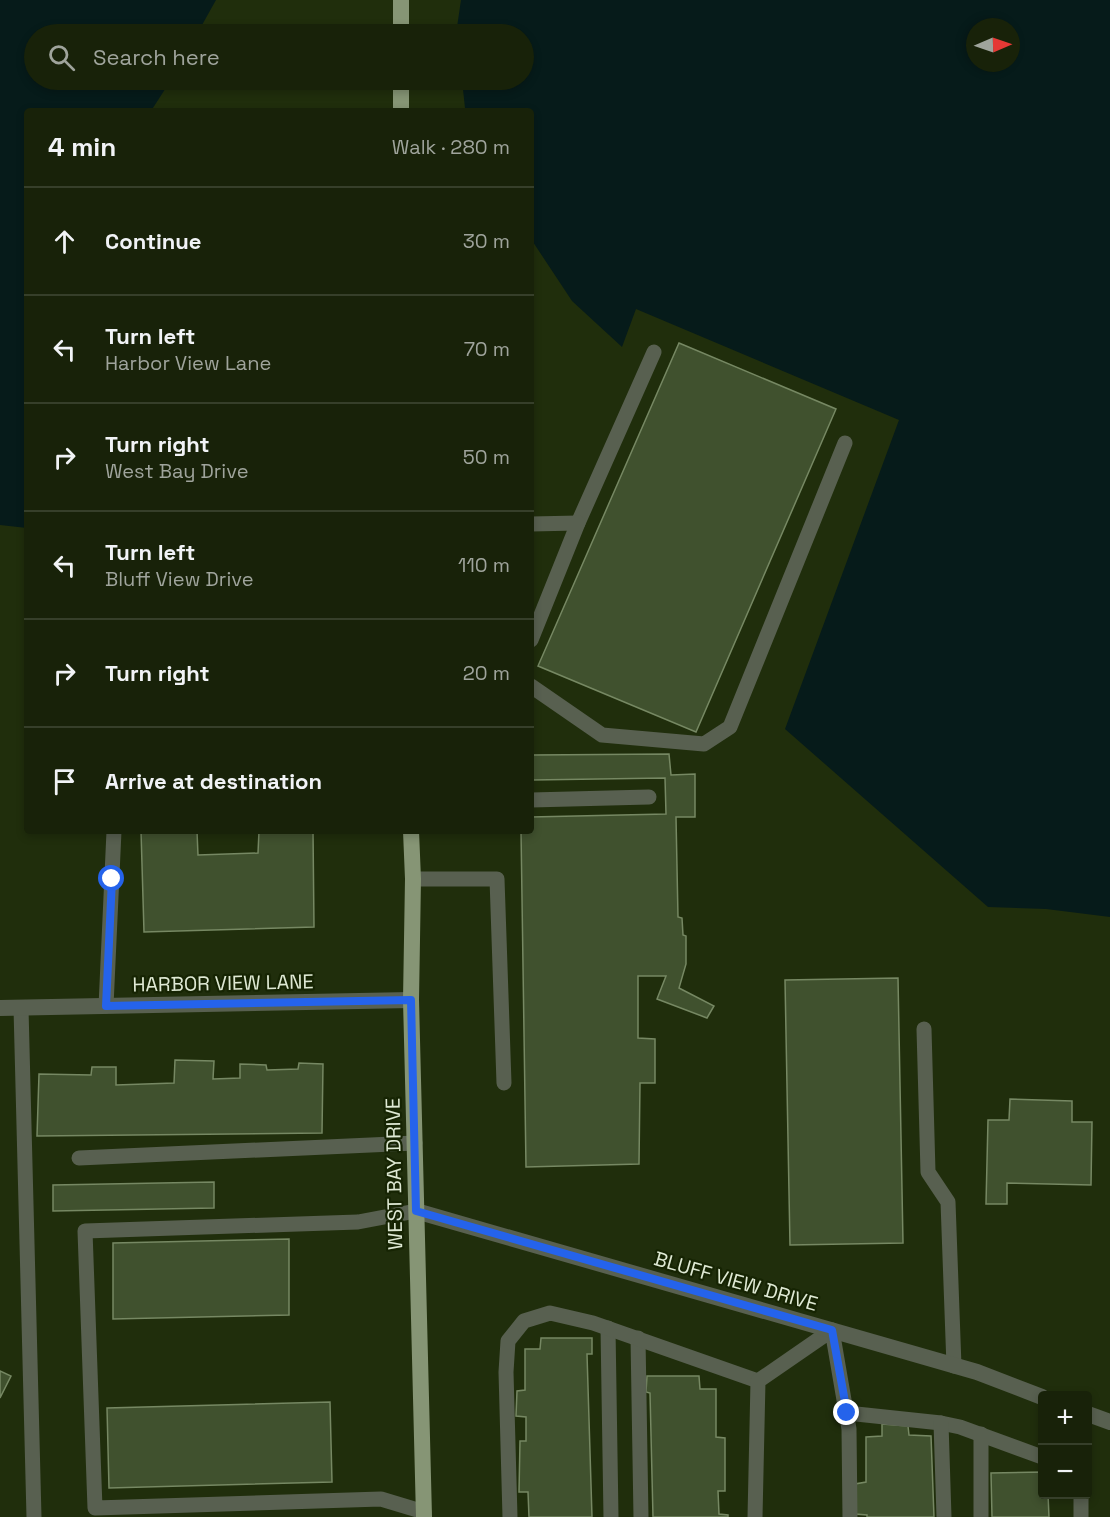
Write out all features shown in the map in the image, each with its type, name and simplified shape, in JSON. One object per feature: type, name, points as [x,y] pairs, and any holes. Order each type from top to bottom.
[{"type":"main road","points":[[401,0],[401,24]]},
{"type":"main road","points":[[401,90],[401,108]]},
{"type":"main road","name":"WEST BAY DRIVE","points":[[411,834],[413,879],[411,1000],[419,1515]]},
{"type":"street","name":"HARBOR VIEW LANE","points":[[0,1008],[411,1000]]},
{"type":"street","name":"BLUFF VIEW DRIVE","points":[[416,1211],[977,1372],[1038,1395]]},
{"type":"street","points":[[1092,1415],[1110,1422]]},
{"type":"lane","points":[[534,633],[578,523],[654,352]]},
{"type":"lane","points":[[534,688],[602,735],[704,744],[730,727],[846,443]]},
{"type":"lane","points":[[534,524],[578,523]]},
{"type":"lane","points":[[534,800],[649,797]]},
{"type":"lane","points":[[106,1006],[114,834]]},
{"type":"lane","points":[[413,879],[497,879],[504,1083]]},
{"type":"lane","points":[[21,1008],[34,1517]]},
{"type":"lane","points":[[924,1029],[928,1172],[948,1202],[954,1366]]},
{"type":"lane","points":[[79,1158],[415,1143]]},
{"type":"lane","points":[[416,1211],[358,1222],[85,1231],[95,1508],[381,1499],[419,1515]]},
{"type":"lane","points":[[510,1517],[506,1372],[508,1341],[524,1321],[550,1313],[608,1328],[758,1381]]},
{"type":"lane","points":[[608,1328],[611,1517]]},
{"type":"lane","points":[[758,1381],[832,1330],[847,1413],[850,1517]]},
{"type":"lane","points":[[638,1338],[641,1517]]},
{"type":"lane","points":[[755,1517],[758,1381]]},
{"type":"lane","points":[[847,1413],[941,1423],[981,1434],[1038,1455]]},
{"type":"lane","points":[[941,1423],[944,1517]]},
{"type":"lane","points":[[981,1434],[981,1517]]},
{"type":"lane","points":[[1081,1499],[1081,1517]]},
{"type":"water","points":[[0,0],[216,0],[203,24],[24,24],[24,90],[165,90],[153,108],[24,108],[24,528],[0,525]]},
{"type":"water","points":[[461,0],[1110,0],[1110,917],[1046,909],[988,907],[785,729],[899,420],[636,309],[622,347],[572,301],[534,244],[534,108],[465,108],[463,90],[534,90],[534,24],[457,24]]},
{"type":"building","points":[[679,343],[836,409],[696,732],[538,666]]},
{"type":"building","points":[[669,754],[671,775],[695,774],[695,817],[676,817],[678,917],[682,918],[683,935],[686,936],[686,964],[679,988],[714,1006],[707,1018],[657,999],[666,976],[638,976],[638,1038],[655,1039],[655,1083],[640,1083],[639,1164],[526,1167],[521,834],[534,834],[534,817],[666,814],[665,778],[534,780],[534,755]]},
{"type":"building","points":[[141,834],[197,834],[198,855],[258,853],[259,834],[313,834],[314,927],[144,932]]},
{"type":"building","points":[[898,978],[903,1243],[790,1245],[785,980]]},
{"type":"building","points":[[175,1060],[214,1061],[213,1079],[240,1078],[240,1064],[266,1065],[267,1070],[298,1069],[299,1063],[323,1064],[322,1133],[37,1136],[39,1074],[91,1075],[92,1067],[116,1067],[116,1085],[174,1083]]},
{"type":"building","points":[[1010,1099],[1072,1101],[1072,1122],[1092,1122],[1091,1185],[1007,1183],[1007,1204],[986,1204],[988,1120],[1009,1120]]},
{"type":"building","points":[[214,1182],[214,1208],[53,1211],[53,1185]]},
{"type":"building","points":[[289,1239],[289,1315],[113,1319],[113,1243]]},
{"type":"building","points":[[541,1338],[592,1338],[592,1354],[587,1354],[592,1517],[529,1517],[528,1492],[519,1492],[520,1441],[526,1441],[526,1417],[516,1416],[517,1391],[525,1390],[525,1349],[540,1349]]},
{"type":"building","points":[[0,1371],[11,1376],[0,1398]]},
{"type":"building","points":[[647,1376],[699,1376],[700,1389],[716,1389],[716,1437],[725,1438],[725,1491],[718,1491],[719,1514],[728,1515],[728,1517],[653,1517],[650,1393],[646,1392]]},
{"type":"building","points":[[330,1402],[332,1482],[109,1488],[107,1408]]},
{"type":"building","points":[[882,1424],[908,1426],[909,1435],[931,1436],[934,1517],[867,1517],[867,1515],[855,1514],[855,1484],[866,1482],[866,1437],[882,1436]]},
{"type":"building","points":[[1038,1472],[1038,1499],[1048,1499],[1049,1517],[992,1517],[991,1473]]},
{"type":"route","points":[[112,879],[106,1006],[411,1000],[416,1211],[832,1330],[847,1413]]}]
